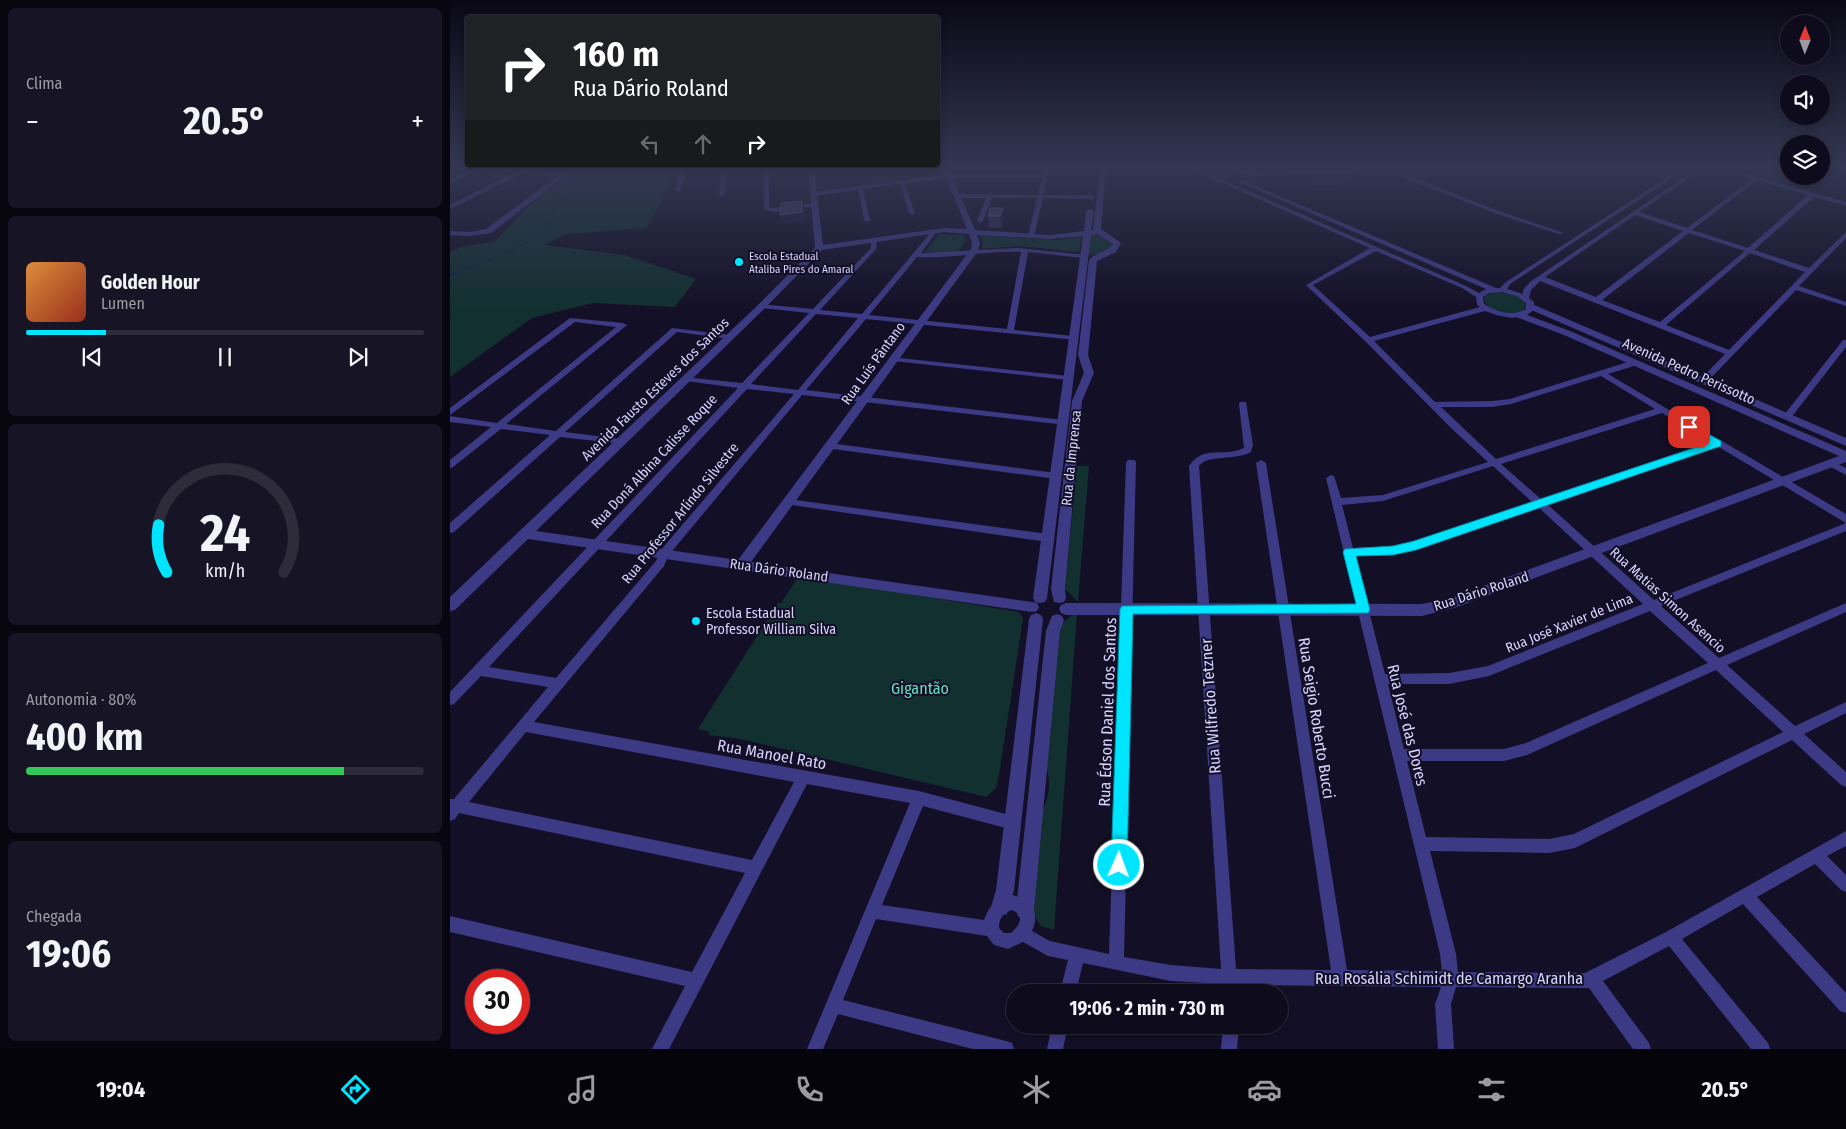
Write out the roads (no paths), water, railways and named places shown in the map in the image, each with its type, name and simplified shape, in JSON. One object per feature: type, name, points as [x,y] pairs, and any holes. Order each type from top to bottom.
[{"type":"street","points":[[450,233],[480,233],[488,231],[508,216]]},
{"type":"street","points":[[816,216],[819,248],[934,231],[1051,238],[1100,232],[1114,239],[1116,243],[1116,247],[1113,250],[1097,256],[1025,250],[994,250],[942,256],[916,255]]},
{"type":"street","points":[[866,216],[867,220]]},
{"type":"street","points":[[965,216],[976,243],[972,253]]},
{"type":"street","points":[[980,221],[982,216]]},
{"type":"street","points":[[1031,236],[1036,216]]},
{"type":"street","name":"Rua da Imprensa","points":[[992,929],[994,913],[1000,907],[1005,890],[1036,608],[1048,538],[1090,216]]},
{"type":"street","points":[[1098,216],[1097,230],[1100,232]]},
{"type":"street","points":[[1299,216],[1464,287],[1479,296],[1481,304],[1486,308],[1502,314],[1519,315],[1530,310],[1528,290],[1532,284],[1631,216]]},
{"type":"street","points":[[1319,216],[1480,286],[1494,290]]},
{"type":"street","points":[[1509,216],[1561,233]]},
{"type":"street","points":[[1502,290],[1508,283],[1611,216]]},
{"type":"street","points":[[1644,216],[1810,271]]},
{"type":"street","points":[[1597,300],[1708,216]]},
{"type":"street","points":[[1661,325],[1788,216]]},
{"type":"street","name":"Rua Professor Arlíndo Silvestre","points":[[452,808],[559,684],[660,563],[664,554],[916,255],[934,231]]},
{"type":"street","points":[[1703,382],[1846,234]]},
{"type":"street","name":"Rua Doná Albina Calisse Roque","points":[[450,700],[874,248],[874,240]]},
{"type":"street","name":"Avenida Fausto Esteves dos Santos","points":[[450,606],[762,306],[819,248]]},
{"type":"street","name":"Rua Matias Simon Asencio","points":[[1374,249],[1309,285],[1369,340],[1470,440],[1846,781]]},
{"type":"street","points":[[1010,331],[1025,250]]},
{"type":"street","name":"Rua Luís Pântano","points":[[741,565],[972,253]]},
{"type":"street","points":[[893,359],[1081,381],[1088,379],[1089,373],[1083,355],[1093,260],[1097,256]]},
{"type":"street","points":[[1540,278],[1731,353]]},
{"type":"street","points":[[1795,287],[1846,304]]},
{"type":"street","points":[[1479,296],[1482,293],[1502,290],[1529,302]]},
{"type":"street","name":"Avenida Pedro Perissotto","points":[[1529,302],[1703,382],[1846,442]]},
{"type":"street","points":[[762,306],[1073,338]]},
{"type":"street","points":[[1369,340],[1486,308]]},
{"type":"street","name":"Avenida Pedro Perissotto","points":[[1519,315],[1567,333],[1732,404],[1846,457]]},
{"type":"street","points":[[450,412],[573,320],[623,325],[450,466]]},
{"type":"street","points":[[450,529],[674,330],[730,337]]},
{"type":"street","points":[[1787,417],[1846,342]]},
{"type":"street","points":[[1434,405],[1511,402],[1634,363]]},
{"type":"street","points":[[1603,374],[1846,520]]},
{"type":"street","points":[[686,379],[1063,423]]},
{"type":"street","name":"Rua da Imprensa","points":[[1023,934],[1027,927],[1028,918],[1025,909],[1052,641],[1061,609],[1058,589],[1077,403],[1088,379]]},
{"type":"street","name":"Rua Wilfredo Tetzner","points":[[1229,984],[1194,466],[1196,461],[1202,457],[1234,456],[1248,450],[1249,445],[1243,404]]},
{"type":"street","points":[[1750,414],[1758,405]]},
{"type":"street","points":[[1337,502],[1383,498],[1661,410]]},
{"type":"street","points":[[450,419],[620,442]]},
{"type":"street","points":[[1349,552],[1393,551],[1416,545],[1717,443]]},
{"type":"street","points":[[829,446],[1056,476]]},
{"type":"street","name":"Rua Dário Roland","points":[[1061,609],[1422,610],[1452,604],[1846,457]]},
{"type":"street","name":"Rua Édson Daniel dos Santos","points":[[1116,963],[1131,462]]},
{"type":"street","name":"Rua Seigio Roberto Bucci","points":[[1261,463],[1340,979]]},
{"type":"street","points":[[1830,463],[1846,472]]},
{"type":"street","name":"Rua José das Dores","points":[[1331,478],[1448,954],[1451,980]]},
{"type":"street","points":[[788,502],[1048,538]]},
{"type":"street","name":"Rua José Xavier de Lima","points":[[1380,679],[1452,679],[1471,677],[1846,527]]},
{"type":"street","name":"Rua Dário Roland","points":[[525,534],[1036,608]]},
{"type":"street","points":[[1046,596],[1061,609],[1050,622],[1036,608],[1046,596]]},
{"type":"street","points":[[1399,755],[1504,755],[1527,749],[1846,607]]},
{"type":"street","points":[[478,670],[559,684]]},
{"type":"street","points":[[1421,844],[1549,846],[1575,842],[1846,707]]},
{"type":"street","name":"Rua Manoel Rato","points":[[523,726],[919,798],[1013,823]]},
{"type":"street","points":[[660,1049],[803,778]]},
{"type":"street","points":[[815,1049],[919,798]]},
{"type":"street","points":[[452,808],[755,868]]},
{"type":"street","name":"Rua Rosália Schimidt de Camargo Aranha","points":[[1248,984],[1340,979],[1587,981],[1671,937],[1846,838]]},
{"type":"street","points":[[1816,855],[1846,885]]},
{"type":"street","points":[[1745,895],[1846,1005]]},
{"type":"street","points":[[1000,907],[1013,902],[1020,904],[1025,909]]},
{"type":"street","points":[[872,911],[992,929],[996,937],[1004,941],[1015,940],[1023,934]]},
{"type":"street","points":[[450,924],[696,981]]},
{"type":"street","name":"Rua Rosália Schimidt de Camargo Aranha","points":[[1023,934],[1048,948],[1224,984]]},
{"type":"street","points":[[1671,937],[1762,1049]]},
{"type":"street","points":[[1070,984],[1077,954]]},
{"type":"street","points":[[1592,978],[1643,1049]]},
{"type":"street","points":[[1446,1049],[1443,1004],[1451,980]]},
{"type":"street","points":[[833,1006],[1006,1049]]},
{"type":"street","points":[[1055,1049],[1058,1034]]},
{"type":"street","points":[[1229,1049],[1230,1034]]},
{"type":"waterway","points":[[451,275],[521,246],[545,228],[554,216]]},
{"type":"waterway","points":[[450,275],[454,273]]},
{"type":"place","name":"Escola Estadual Ataliba Pires do Amaral","points":[[739,262]]},
{"type":"place","name":"Escola Estadual Professor William Silva","points":[[696,621]]},
{"type":"park label","name":"Gigantão","points":[[920,688]]}]
